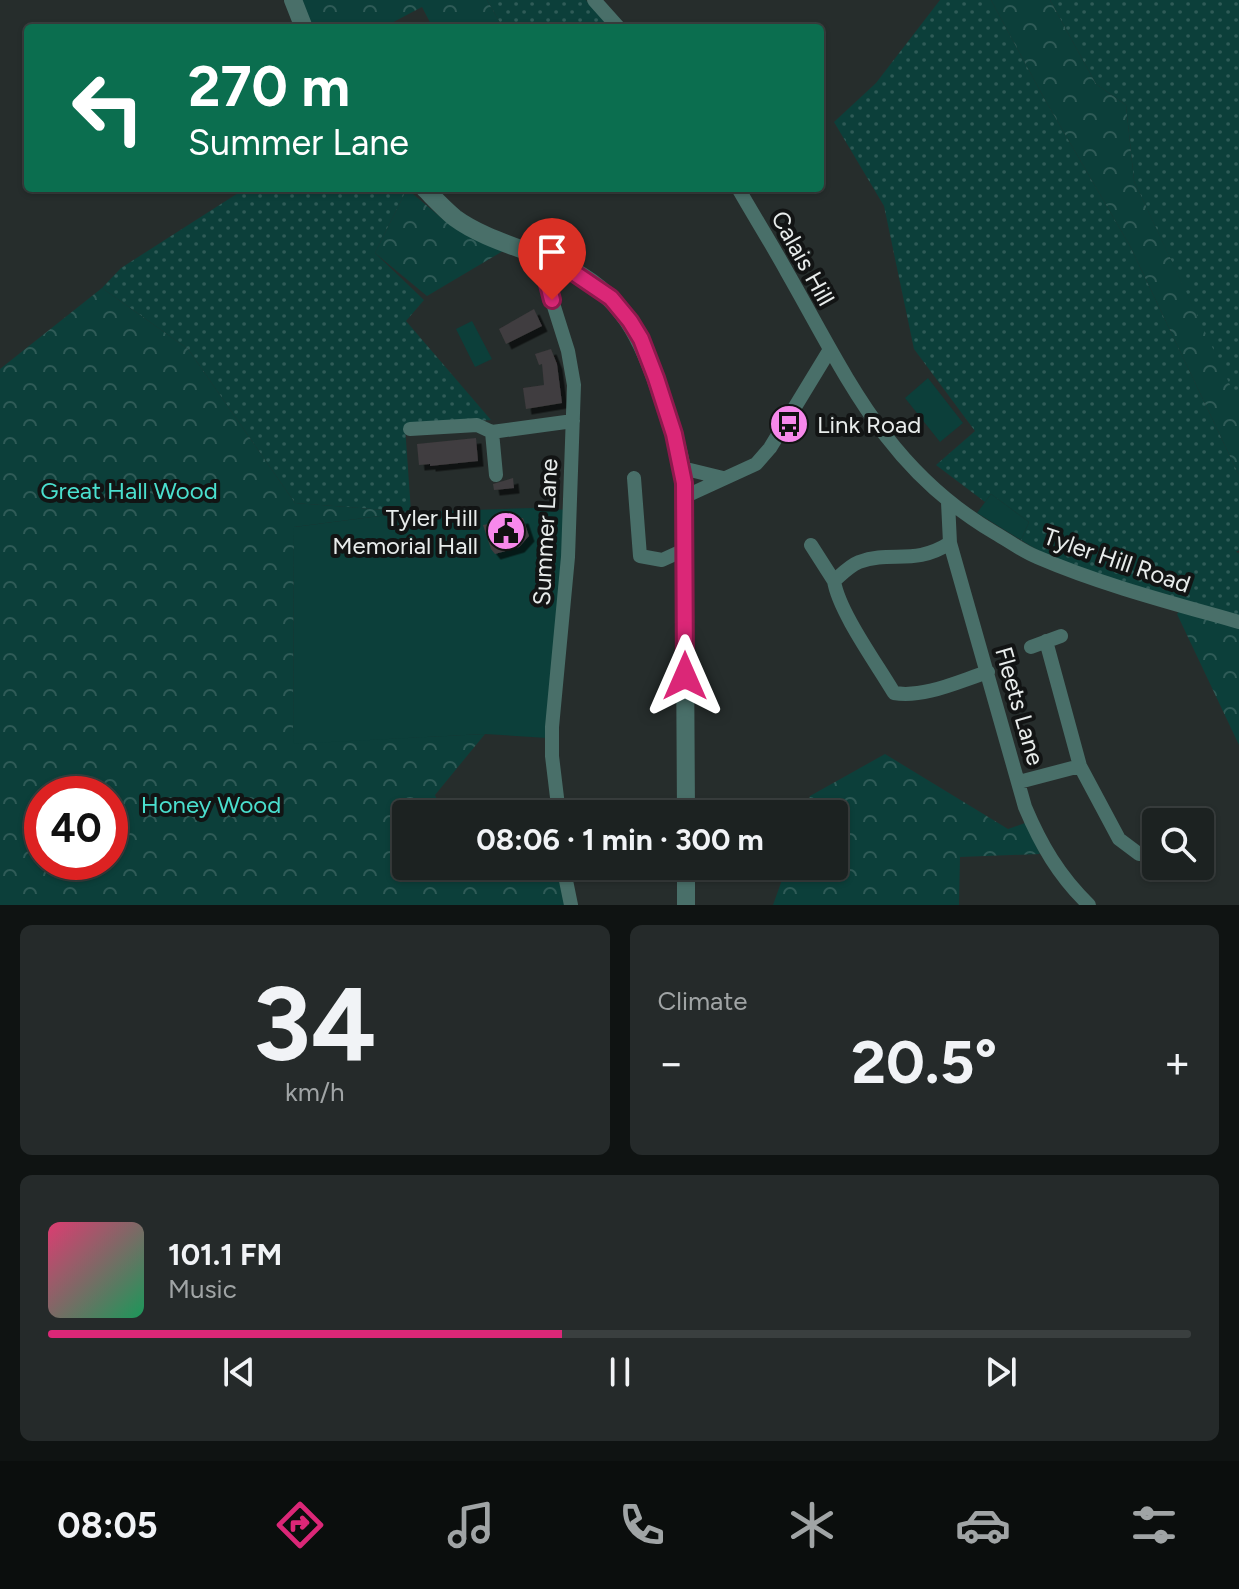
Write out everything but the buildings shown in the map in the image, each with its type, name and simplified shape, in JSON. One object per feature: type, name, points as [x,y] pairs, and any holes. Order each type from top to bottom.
[{"type":"street","points":[[293,0],[302,24]]},
{"type":"street","points":[[594,0],[615,24]]},
{"type":"street","points":[[428,192],[456,218],[590,281],[611,298],[641,339],[656,378],[682,468],[686,800]]},
{"type":"street","name":"Calais Hill","points":[[740,192],[829,351]]},
{"type":"street","name":"Summer Lane","points":[[541,257],[568,351],[574,385],[568,557],[552,727],[557,800]]},
{"type":"street","points":[[684,497],[756,464],[770,448],[829,351]]},
{"type":"street","name":"Tyler Hill Road","points":[[829,351],[896,450],[967,517],[1035,557],[1134,592],[1239,622]]},
{"type":"street","points":[[410,429],[477,425],[492,432],[573,421]]},
{"type":"street","points":[[492,432],[496,475]]},
{"type":"street","points":[[682,468],[723,478]]},
{"type":"street","points":[[634,478],[640,556],[662,560],[684,550]]},
{"type":"street","name":"Fleets Lane","points":[[948,502],[950,543],[1025,807],[1039,840],[1058,872],[1089,905]]},
{"type":"street","points":[[834,581],[855,563],[919,557],[935,553],[950,543]]},
{"type":"street","points":[[811,545],[834,581],[843,610],[894,693],[920,693],[988,672]]},
{"type":"street","points":[[1031,647],[1061,636]]},
{"type":"street","points":[[1046,641],[1080,766],[1119,839],[1139,854]]},
{"type":"street","points":[[1019,782],[1080,766]]},
{"type":"street","points":[[566,880],[571,905]]},
{"type":"street","points":[[686,880],[686,905]]},
{"type":"green space","points":[[302,0],[487,0],[501,24],[431,24],[422,7],[390,24],[311,24]]},
{"type":"green space","points":[[487,0],[586,0],[607,24],[501,24]]},
{"type":"green space","points":[[940,0],[991,0],[1130,246],[1239,475],[1239,550],[1236,552],[1239,553],[1239,616],[1126,586],[1044,553],[1021,540],[1029,522],[991,494],[985,502],[936,465],[975,431],[914,349],[884,206],[834,122],[876,83]]},
{"type":"green space","points":[[991,0],[1050,0],[1096,84],[1126,105],[1134,181],[1239,404],[1239,475],[1130,246]]},
{"type":"green space","points":[[1050,0],[1239,0],[1239,406],[1134,181],[1126,105],[1096,84]]},
{"type":"green space","points":[[240,192],[406,192],[375,253],[424,300],[406,321],[491,420],[405,426],[411,512],[295,503],[188,349],[102,288],[121,268]]},
{"type":"green space","points":[[406,192],[411,192],[444,220],[503,251],[427,296],[375,253]]},
{"type":"green space","points":[[102,288],[188,349],[295,503],[411,512],[294,527],[293,743],[485,734],[435,795],[437,800],[392,800],[392,880],[562,880],[568,905],[0,905],[0,369]]},
{"type":"green space","points":[[472,321],[492,359],[475,367],[456,329]]},
{"type":"green space","points":[[928,378],[963,423],[940,442],[905,398]]},
{"type":"green space","points":[[991,494],[1029,522],[1021,540],[977,513]]},
{"type":"green space","points":[[533,508],[569,510],[547,738],[485,734],[293,744],[294,527],[411,512]]},
{"type":"green space","points":[[1183,606],[1239,623],[1239,745],[1177,614]]},
{"type":"green space","points":[[885,754],[1008,829],[1025,823],[1040,854],[960,857],[959,905],[773,905],[782,880],[848,880],[848,800],[809,800],[810,796]]},
{"type":"place","name":"Link Road","points":[[789,424]]},
{"type":"place","name":"Tyler Hill Memorial Hall","points":[[506,531]]},
{"type":"route","points":[[552,300],[541,257],[590,281],[611,298],[641,339],[656,378],[674,434],[684,483],[685,676]]},
{"type":"park label","name":"Great Hall Wood","points":[[129,490]]},
{"type":"park label","name":"Honey Wood","points":[[211,804]]}]
